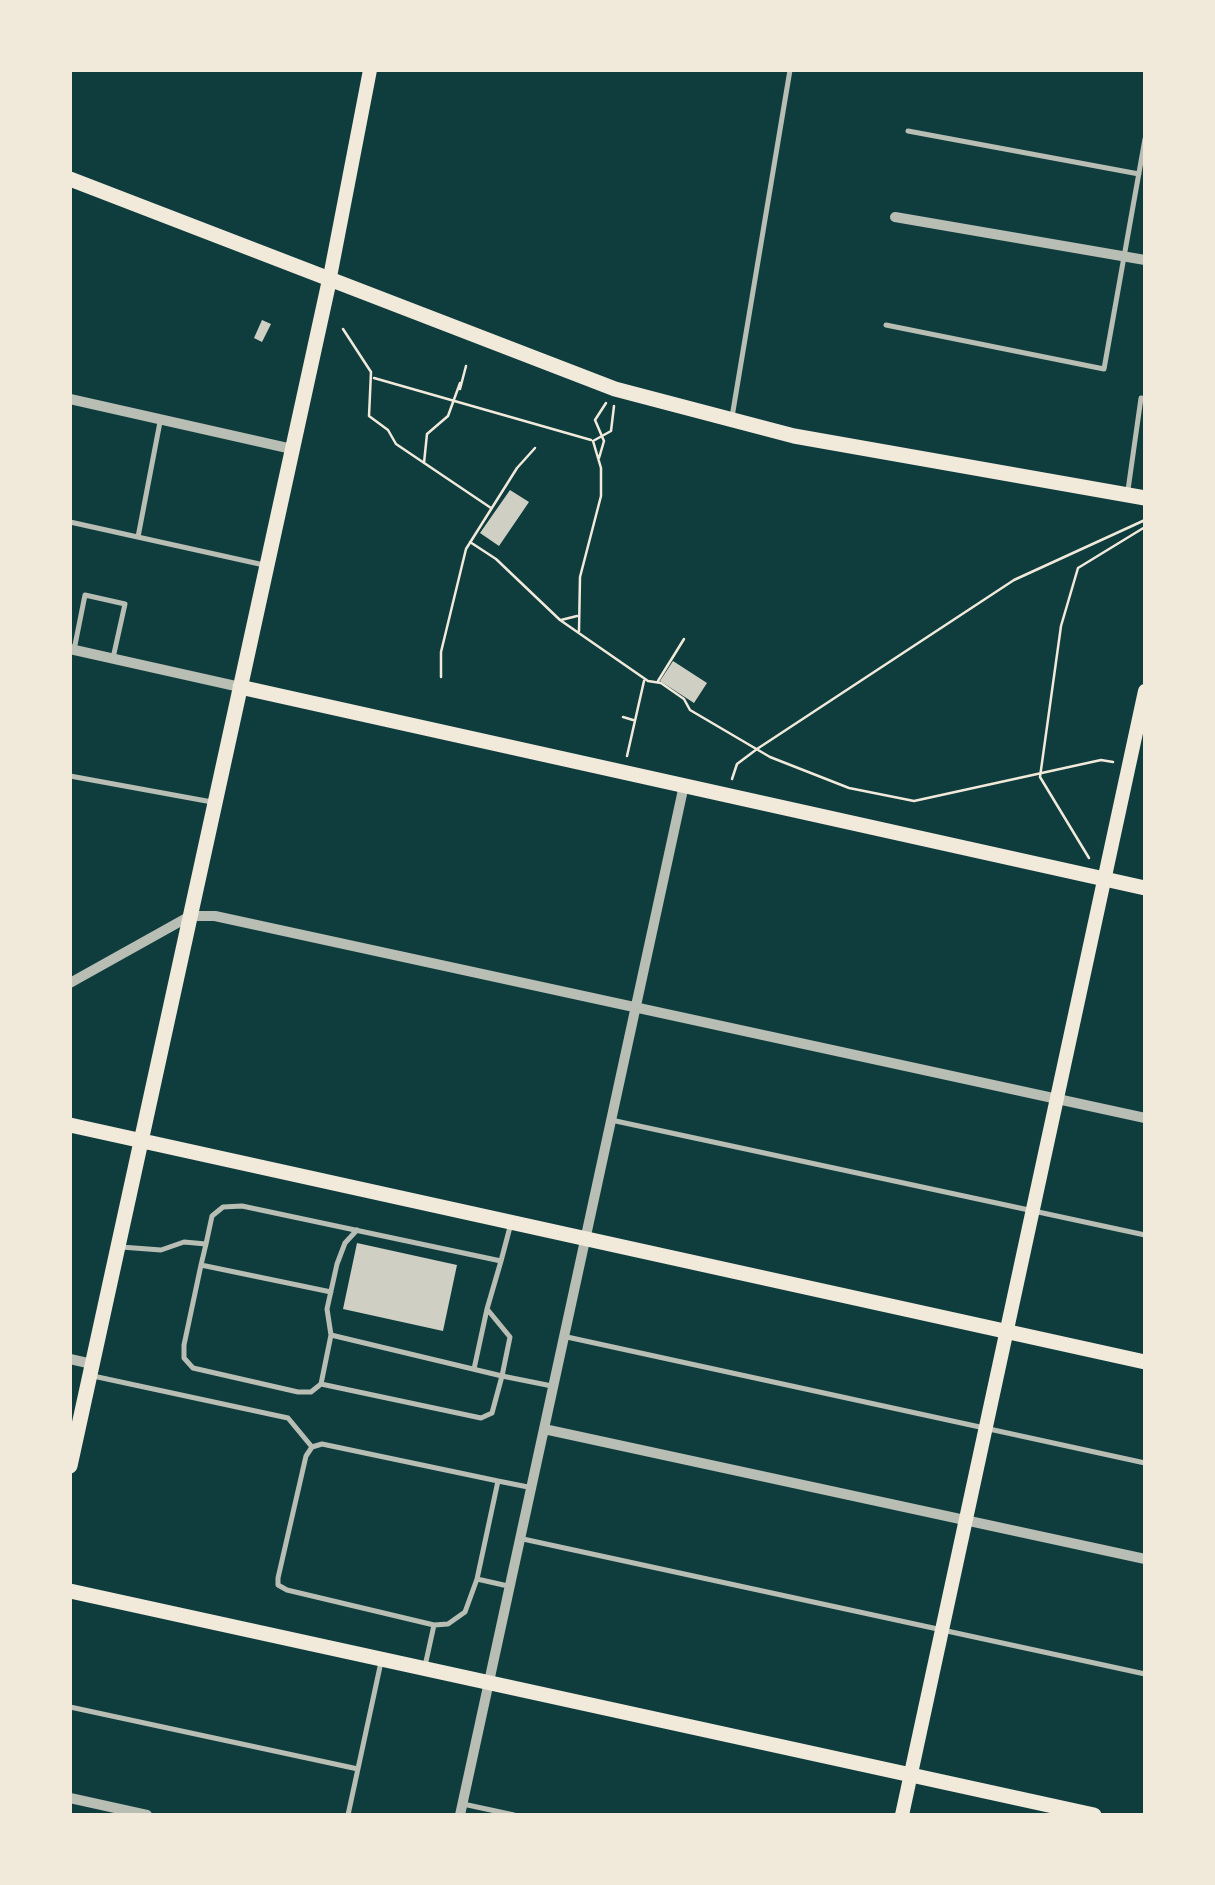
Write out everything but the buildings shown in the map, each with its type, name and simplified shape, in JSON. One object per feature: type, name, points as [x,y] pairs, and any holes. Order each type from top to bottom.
[{"type":"main road","points":[[70,1466],[328,282],[370,70]]},
{"type":"main road","points":[[70,180],[615,390],[731,422],[1145,498]]},
{"type":"main road","points":[[240,687],[1145,888]]},
{"type":"main road","points":[[902,1815],[1145,691]]},
{"type":"main road","points":[[70,1125],[1145,1362]]},
{"type":"main road","points":[[70,1591],[1094,1815]]},
{"type":"street","points":[[895,216],[1145,260]]},
{"type":"street","points":[[70,400],[292,449]]},
{"type":"street","points":[[72,649],[240,687]]},
{"type":"street","points":[[462,1809],[684,785]]},
{"type":"street","points":[[70,983],[190,916],[215,916],[1145,1118]]},
{"type":"street","points":[[70,1359],[91,1370]]},
{"type":"street","points":[[544,1429],[1145,1559]]},
{"type":"street","points":[[70,1798],[147,1815]]},
{"type":"lane","points":[[731,422],[790,70]]},
{"type":"lane","points":[[908,132],[1139,174]]},
{"type":"lane","points":[[886,324],[1104,368],[1145,139]]},
{"type":"lane","points":[[1127,495],[1141,398],[1145,399]]},
{"type":"lane","points":[[138,537],[161,420]]},
{"type":"lane","points":[[70,522],[267,565]]},
{"type":"lane","points":[[72,649],[86,595],[125,604],[112,658]]},
{"type":"lane","points":[[70,776],[215,803]]},
{"type":"lane","points":[[611,1120],[1145,1235]]},
{"type":"lane","points":[[357,1230],[345,1243],[331,1292],[327,1309],[331,1336],[322,1384],[312,1392],[194,1368],[184,1358],[212,1216],[223,1208],[242,1206],[357,1230],[480,1257],[502,1261]]},
{"type":"lane","points":[[474,1369],[510,1224]]},
{"type":"lane","points":[[118,1247],[161,1250],[184,1242],[206,1244]]},
{"type":"lane","points":[[201,1266],[331,1292]]},
{"type":"lane","points":[[322,1384],[481,1418],[492,1413],[510,1337],[487,1310]]},
{"type":"lane","points":[[331,1336],[554,1386]]},
{"type":"lane","points":[[564,1336],[1145,1463]]},
{"type":"lane","points":[[91,1370],[288,1418],[312,1447]]},
{"type":"lane","points":[[498,1481],[466,1612],[448,1624],[434,1625],[278,1585],[306,1456],[312,1447],[322,1444],[498,1481],[531,1488]]},
{"type":"lane","points":[[520,1538],[1145,1674]]},
{"type":"lane","points":[[476,1579],[510,1586]]},
{"type":"lane","points":[[424,1669],[434,1625]]},
{"type":"lane","points":[[348,1815],[382,1660]]},
{"type":"lane","points":[[70,1708],[358,1769]]},
{"type":"lane","points":[[462,1809],[514,1815]]},
{"type":"path","points":[[343,329],[372,378],[369,416],[388,430],[396,444],[492,508]]},
{"type":"path","points":[[424,462],[428,434],[448,416],[466,366]]},
{"type":"path","points":[[372,378],[432,398],[456,398],[593,441]]},
{"type":"path","points":[[599,458],[604,444],[595,420],[615,390]]},
{"type":"path","points":[[593,441],[613,426],[615,390]]},
{"type":"path","points":[[580,634],[580,576],[602,496],[599,458],[593,441]]},
{"type":"path","points":[[441,677],[441,652],[470,542],[535,448]]},
{"type":"path","points":[[733,775],[737,764],[756,750],[1030,570],[1144,520]]},
{"type":"path","points":[[1082,848],[1039,774],[1072,577],[1078,568],[1145,527]]},
{"type":"path","points":[[470,542],[496,559],[560,620],[644,679],[684,698],[690,710],[756,750],[849,788],[907,801],[1101,760]]},
{"type":"path","points":[[560,620],[578,615]]},
{"type":"path","points":[[657,682],[684,639]]},
{"type":"path","points":[[623,772],[644,679]]},
{"type":"path","points":[[622,718],[635,720]]}]
